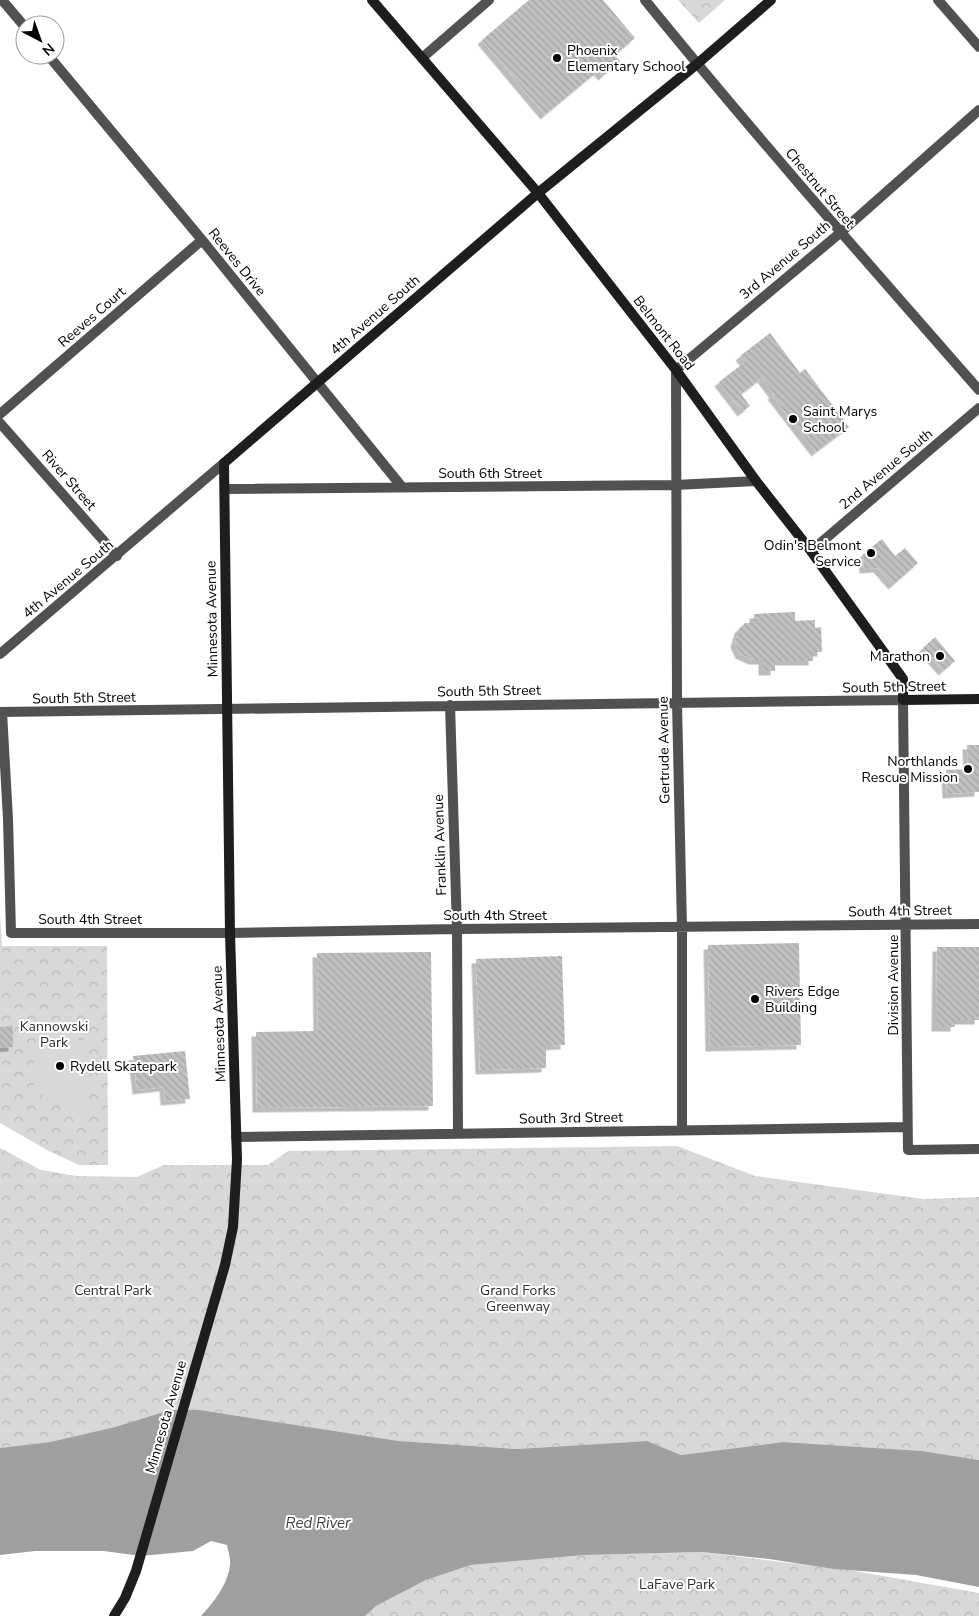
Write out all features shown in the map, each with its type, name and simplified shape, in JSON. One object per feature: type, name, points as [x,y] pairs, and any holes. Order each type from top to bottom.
[{"type":"street","points":[[2,0],[15,15]]},
{"type":"street","name":"Belmont Road","points":[[372,0],[538,193],[676,370],[756,481],[811,551],[903,679],[903,700]]},
{"type":"street","points":[[422,58],[489,0]]},
{"type":"street","name":"Chestnut Street","points":[[645,0],[840,233],[979,390]]},
{"type":"street","name":"4th Avenue South","points":[[0,654],[117,556],[538,193],[697,64],[770,0]]},
{"type":"street","points":[[938,0],[979,47]]},
{"type":"street","name":"Reeves Drive","points":[[56,65],[202,240],[402,487]]},
{"type":"street","name":"3rd Avenue South","points":[[676,370],[840,233],[979,110]]},
{"type":"street","name":"Reeves Court","points":[[0,414],[202,240]]},
{"type":"street","name":"Gertrude Avenue","points":[[676,370],[677,703],[682,928],[682,1130]]},
{"type":"street","name":"2nd Avenue South","points":[[811,551],[979,408]]},
{"type":"street","name":"River Street","points":[[0,422],[117,556]]},
{"type":"street","name":"Minnesota Avenue","points":[[114,1616],[126,1598],[136,1571],[225,1265],[233,1227],[236,1190],[236,1137],[230,933],[224,463]]},
{"type":"street","name":"South 6th Street","points":[[224,489],[676,485],[756,481]]},
{"type":"street","name":"South 5th Street","points":[[1,712],[979,699]]},
{"type":"street","name":"Division Avenue","points":[[903,700],[908,1150],[979,1149]]},
{"type":"street","name":"Franklin Avenue","points":[[450,705],[457,929],[458,1133]]},
{"type":"street","name":"South 4th Street","points":[[1,712],[8,820],[11,933],[230,933],[979,924]]},
{"type":"street","name":"South 3rd Street","points":[[236,1137],[907,1127]]},
{"type":"green space","points":[[678,0],[725,0],[699,23]]},
{"type":"green space","name":"Kannowski Park","points":[[0,914],[2,946],[107,946],[108,1165],[79,1165],[47,1150],[0,1123]]},
{"type":"green space","name":"Rydell Skatepark","points":[[86,1040],[88,1124],[34,1090],[34,1042]]},
{"type":"green space","name":"Grand Forks Greenway","points":[[677,1146],[755,1176],[923,1199],[979,1197],[979,1460],[921,1451],[783,1442],[681,1455],[647,1441],[517,1449],[399,1441],[200,1410],[170,1410],[115,1427],[50,1442],[0,1448],[0,1148],[41,1170],[77,1176],[137,1177],[164,1165],[268,1165],[288,1151]]},
{"type":"green space","name":"LaFave Park","points":[[702,1552],[855,1571],[979,1593],[979,1616],[365,1616],[376,1606],[426,1580],[471,1565],[585,1555]]},
{"type":"water","name":"Red River","points":[[170,1410],[200,1410],[399,1441],[517,1449],[647,1441],[681,1455],[783,1442],[922,1451],[979,1460],[979,1587],[916,1575],[834,1569],[769,1559],[702,1552],[585,1555],[471,1565],[426,1580],[376,1606],[365,1616],[201,1616],[215,1599],[229,1572],[230,1558],[227,1545],[211,1541],[193,1551],[141,1556],[104,1551],[35,1551],[0,1555],[0,1448],[50,1442],[115,1427]]},
{"type":"building","name":"Phoenix Elementary School","points":[[529,0],[603,0],[635,38],[615,55],[620,61],[603,76],[598,71],[545,115],[482,40]]},
{"type":"building","points":[[770,333],[800,373],[805,369],[849,427],[816,452],[772,395],[774,394],[762,378],[741,394],[750,406],[742,412],[719,382],[745,362],[740,356]]},
{"type":"building","points":[[882,539],[895,556],[905,548],[918,563],[893,585],[878,568],[864,569],[863,554]]},
{"type":"building","points":[[795,612],[795,621],[815,620],[815,628],[821,627],[822,652],[813,652],[813,661],[775,661],[775,671],[763,671],[763,660],[753,660],[740,654],[735,643],[739,629],[745,623],[754,623],[754,614]]},
{"type":"building","name":"Marathon","points":[[935,637],[955,661],[943,671],[923,648]]},
{"type":"building","name":"Northlands Rescue Mission","points":[[967,745],[979,745],[979,792],[947,794],[946,770],[968,769]]},
{"type":"building","name":"Rivers Edge Building","points":[[799,943],[801,1045],[710,1047],[708,945]]},
{"type":"building","points":[[937,947],[979,947],[979,1020],[955,1020],[955,1027],[936,1027]]},
{"type":"building","points":[[431,952],[433,1106],[257,1108],[256,1032],[318,1031],[317,953]]},
{"type":"building","points":[[562,956],[565,1045],[546,1046],[546,1068],[480,1070],[476,959]]},
{"type":"building","points":[[13,1026],[13,1047],[0,1048],[0,1027]]},
{"type":"building","points":[[185,1051],[190,1099],[165,1101],[164,1087],[137,1090],[133,1056]]},
{"type":"place","name":"Phoenix Elementary School","points":[[557,58]]},
{"type":"place","name":"Saint Marys School","points":[[793,419]]},
{"type":"place","name":"Odin's Belmont Service","points":[[871,553]]},
{"type":"place","name":"Marathon","points":[[940,656]]},
{"type":"place","name":"Northlands Rescue Mission","points":[[968,769]]},
{"type":"place","name":"Rivers Edge Building","points":[[755,999]]},
{"type":"place","name":"Rydell Skatepark","points":[[60,1066]]},
{"type":"park label","name":"Central Park","points":[[113,1290]]}]
